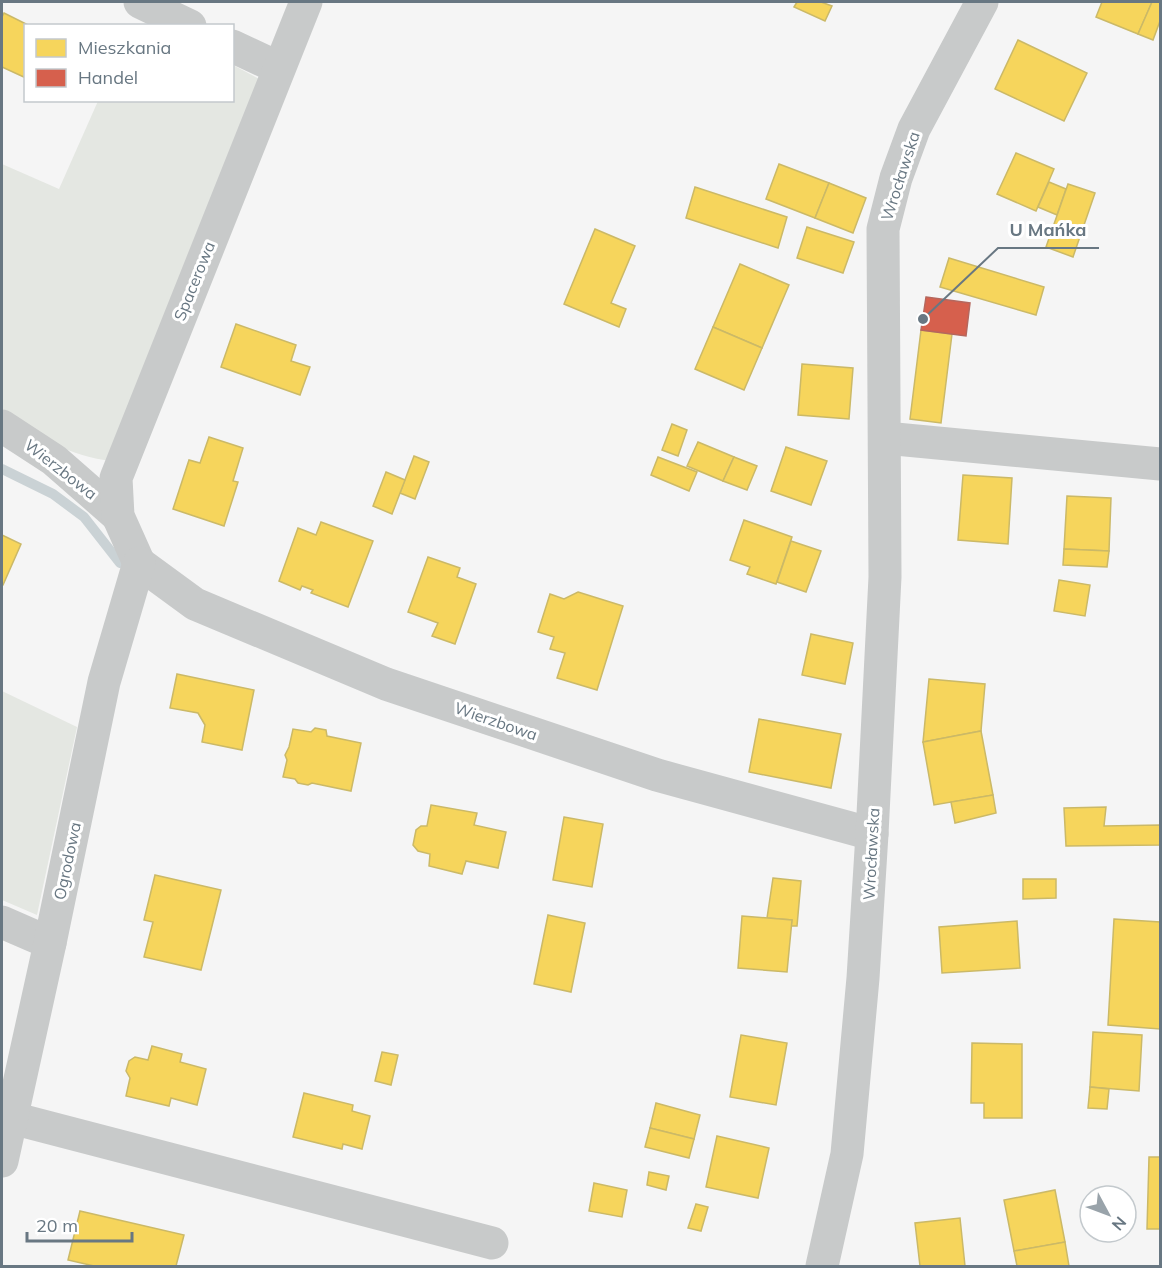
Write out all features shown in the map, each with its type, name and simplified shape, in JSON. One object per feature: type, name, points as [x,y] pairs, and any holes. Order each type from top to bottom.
[{"type":"street","points":[[140,2],[186,24]]},
{"type":"street","name":"Spacerowa","points":[[139,563],[118,516],[116,478],[306,2]]},
{"type":"street","name":"Wrocławska","points":[[822,1266],[847,1154],[863,978],[872,834],[885,577],[883,229],[896,178],[914,129],[982,2]]},
{"type":"street","points":[[234,47],[279,68]]},
{"type":"street","name":"Wierzbowa","points":[[2,426],[54,460],[118,516]]},
{"type":"street","points":[[885,438],[1161,464]]},
{"type":"street","name":"Wierzbowa","points":[[139,563],[195,604],[386,684],[657,775],[872,834]]},
{"type":"street","name":"Ogrodowa","points":[[2,1161],[104,682],[139,563]]},
{"type":"street","points":[[2,922],[50,943]]},
{"type":"street","points":[[12,1118],[492,1243]]},
{"type":"shaded area","points":[[234,66],[263,81],[112,461],[68,450],[2,417],[2,164],[59,189],[98,102],[234,102]]},
{"type":"shaded area","points":[[2,691],[77,727],[37,915],[2,900]]},
{"type":"building: Mieszkania","points":[[797,2],[821,2],[832,6],[825,21],[794,7]]},
{"type":"building: Mieszkania","points":[[1102,2],[1152,2],[1138,34],[1096,17]]},
{"type":"building: Mieszkania","points":[[1152,2],[1160,2],[1160,21],[1153,40],[1138,34]]},
{"type":"building: Mieszkania","points":[[4,13],[26,24],[24,24],[24,77],[2,67],[2,17]]},
{"type":"building: Mieszkania","points":[[1018,40],[1087,73],[1064,121],[995,89]]},
{"type":"building: Mieszkania","points":[[1016,153],[1054,169],[1036,211],[997,194]]},
{"type":"building: Mieszkania","points":[[779,164],[829,183],[815,218],[766,199]]},
{"type":"building: Mieszkania","points":[[1049,182],[1066,189],[1057,215],[1038,207]]},
{"type":"building: Mieszkania","points":[[829,183],[866,198],[853,233],[815,218]]},
{"type":"building: Mieszkania","points":[[1068,184],[1095,193],[1073,257],[1046,247]]},
{"type":"building: Mieszkania","points":[[695,187],[787,217],[778,248],[686,218]]},
{"type":"building: Mieszkania","points":[[807,227],[854,242],[843,273],[797,258]]},
{"type":"building: Mieszkania","points":[[595,229],[635,246],[611,303],[626,309],[619,327],[564,304]]},
{"type":"building: Mieszkania","points":[[949,258],[1044,287],[1036,315],[940,287]]},
{"type":"building: Mieszkania","points":[[740,264],[789,285],[762,348],[713,327]]},
{"type":"building: Mieszkania","points":[[236,324],[296,345],[291,361],[310,367],[300,395],[221,367]]},
{"type":"building: Mieszkania","points":[[713,327],[762,348],[744,390],[695,369]]},
{"type":"building: Mieszkania","points":[[921,330],[952,334],[941,423],[910,419]]},
{"type":"building: Mieszkania","points":[[802,364],[853,368],[849,419],[798,415]]},
{"type":"building: Mieszkania","points":[[672,424],[687,430],[678,456],[662,450]]},
{"type":"building: Mieszkania","points":[[209,437],[243,448],[233,481],[238,482],[224,526],[173,509],[189,460],[200,463]]},
{"type":"building: Mieszkania","points":[[698,442],[734,457],[723,481],[687,466]]},
{"type":"building: Mieszkania","points":[[786,447],[827,461],[811,505],[771,491]]},
{"type":"building: Mieszkania","points":[[414,456],[429,462],[415,499],[400,493]]},
{"type":"building: Mieszkania","points":[[658,457],[697,472],[689,491],[651,475]]},
{"type":"building: Mieszkania","points":[[734,457],[757,466],[747,490],[723,481]]},
{"type":"building: Mieszkania","points":[[386,472],[405,480],[392,514],[373,506]]},
{"type":"building: Mieszkania","points":[[963,475],[1012,478],[1008,544],[958,540]]},
{"type":"building: Mieszkania","points":[[1067,496],[1111,498],[1109,551],[1064,549]]},
{"type":"building: Mieszkania","points":[[744,520],[792,537],[776,584],[747,574],[750,567],[730,560]]},
{"type":"building: Mieszkania","points":[[321,522],[373,541],[348,607],[311,593],[313,590],[302,586],[300,590],[279,581],[298,528],[316,535]]},
{"type":"building: Mieszkania","points":[[2,535],[21,544],[3,585],[2,585]]},
{"type":"building: Mieszkania","points":[[791,541],[821,551],[806,592],[777,582]]},
{"type":"building: Mieszkania","points":[[1064,549],[1109,551],[1107,567],[1063,565]]},
{"type":"building: Mieszkania","points":[[428,557],[460,568],[457,577],[476,584],[455,644],[432,636],[438,623],[408,612]]},
{"type":"building: Mieszkania","points":[[1059,580],[1090,585],[1085,616],[1054,611]]},
{"type":"building: Mieszkania","points":[[578,592],[623,606],[597,690],[557,678],[565,653],[550,649],[554,637],[538,632],[550,594],[564,599]]},
{"type":"building: Mieszkania","points":[[811,634],[853,643],[845,684],[802,675]]},
{"type":"building: Mieszkania","points":[[177,674],[254,690],[242,750],[202,742],[205,725],[198,713],[170,708]]},
{"type":"building: Mieszkania","points":[[929,679],[985,684],[981,731],[923,742]]},
{"type":"building: Mieszkania","points":[[759,719],[841,734],[831,788],[749,772]]},
{"type":"building: Mieszkania","points":[[315,728],[326,730],[327,736],[361,743],[351,791],[312,783],[308,785],[298,783],[295,779],[283,777],[287,760],[285,755],[293,729],[311,732]]},
{"type":"building: Mieszkania","points":[[981,731],[993,795],[934,805],[923,742]]},
{"type":"building: Mieszkania","points":[[993,795],[996,813],[955,823],[951,802]]},
{"type":"building: Mieszkania","points":[[431,805],[477,813],[474,825],[506,832],[498,868],[466,861],[462,874],[429,866],[430,854],[418,851],[413,845],[416,830],[421,826],[427,826]]},
{"type":"building: Mieszkania","points":[[1106,807],[1104,826],[1160,825],[1160,845],[1066,846],[1064,808]]},
{"type":"building: Mieszkania","points":[[564,817],[603,824],[592,887],[553,880]]},
{"type":"building: Mieszkania","points":[[155,875],[221,890],[201,970],[144,957],[153,922],[144,920]]},
{"type":"building: Mieszkania","points":[[773,878],[801,881],[797,926],[791,926],[792,920],[767,918]]},
{"type":"building: Mieszkania","points":[[1023,879],[1056,879],[1056,898],[1023,899]]},
{"type":"building: Mieszkania","points":[[548,915],[585,923],[571,992],[534,984]]},
{"type":"building: Mieszkania","points":[[742,916],[792,920],[787,972],[738,968]]},
{"type":"building: Mieszkania","points":[[1114,919],[1160,922],[1160,1029],[1108,1025]]},
{"type":"building: Mieszkania","points":[[1017,921],[1020,968],[942,973],[939,927]]},
{"type":"building: Mieszkania","points":[[1093,1032],[1142,1035],[1139,1091],[1090,1087]]},
{"type":"building: Mieszkania","points":[[741,1035],[787,1043],[776,1105],[730,1097]]},
{"type":"building: Mieszkania","points":[[972,1043],[1022,1044],[1022,1118],[984,1118],[984,1103],[971,1103]]},
{"type":"building: Mieszkania","points":[[152,1046],[182,1054],[180,1062],[206,1069],[197,1105],[171,1098],[169,1106],[126,1096],[130,1078],[126,1071],[129,1061],[135,1057],[148,1060]]},
{"type":"building: Mieszkania","points":[[382,1052],[398,1055],[391,1085],[375,1081]]},
{"type":"building: Mieszkania","points":[[1090,1087],[1109,1089],[1107,1109],[1088,1108]]},
{"type":"building: Mieszkania","points":[[304,1093],[353,1105],[352,1111],[370,1116],[362,1149],[343,1144],[342,1149],[293,1137]]},
{"type":"building: Mieszkania","points":[[656,1103],[700,1115],[694,1139],[650,1128]]},
{"type":"building: Mieszkania","points":[[650,1128],[694,1139],[689,1158],[645,1147]]},
{"type":"building: Mieszkania","points":[[717,1136],[769,1148],[758,1198],[706,1187]]},
{"type":"building: Mieszkania","points":[[1149,1157],[1160,1157],[1160,1229],[1147,1229]]},
{"type":"building: Mieszkania","points":[[649,1172],[669,1176],[666,1190],[647,1185]]},
{"type":"building: Mieszkania","points":[[594,1183],[627,1190],[622,1217],[589,1211]]},
{"type":"building: Mieszkania","points":[[1055,1190],[1065,1242],[1014,1251],[1004,1200]]},
{"type":"building: Mieszkania","points":[[696,1204],[708,1207],[701,1231],[688,1228]]},
{"type":"building: Mieszkania","points":[[80,1211],[184,1235],[176,1266],[94,1266],[68,1260]]},
{"type":"building: Mieszkania","points":[[960,1218],[965,1266],[920,1266],[915,1223]]},
{"type":"building: Mieszkania","points":[[1065,1242],[1069,1266],[1017,1266],[1014,1251]]},
{"type":"building: Handel","points":[[926,297],[970,303],[966,336],[921,330]]},
{"type":"waterway","points":[[2,469],[53,494],[84,517],[120,563]]},
{"type":"place","name":"U Mańka","points":[[923,319]]}]
